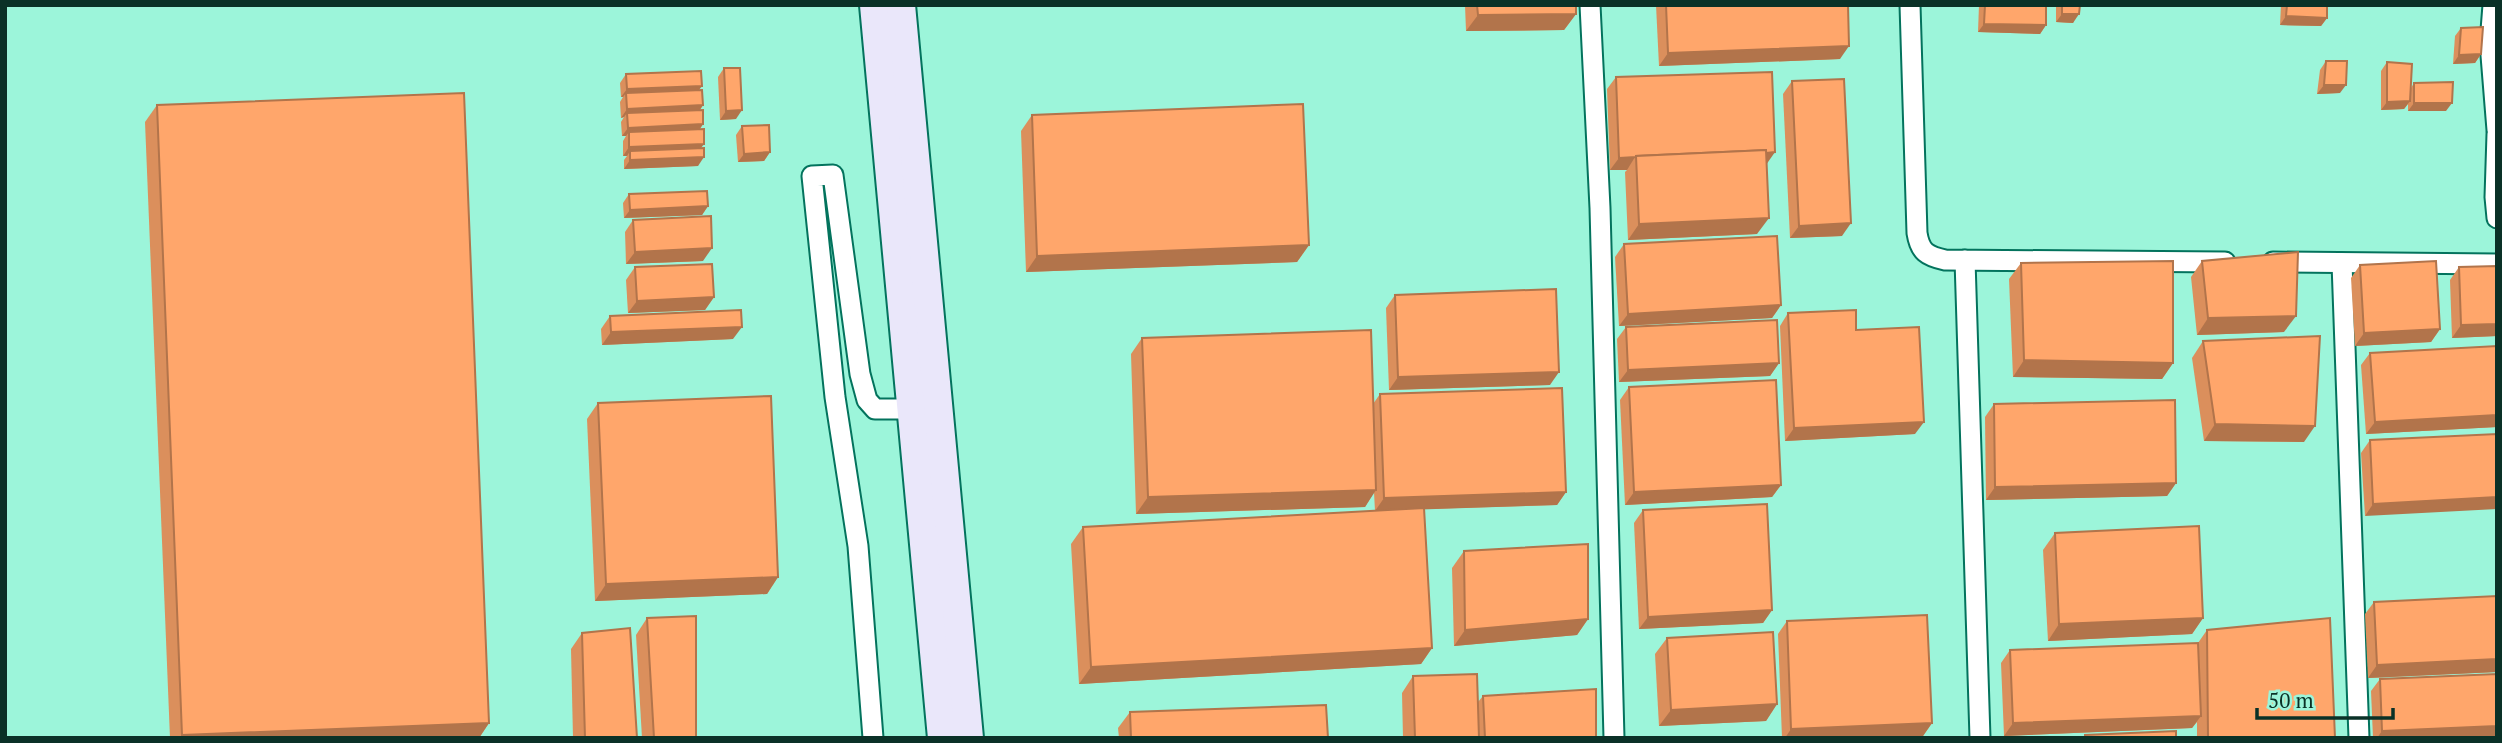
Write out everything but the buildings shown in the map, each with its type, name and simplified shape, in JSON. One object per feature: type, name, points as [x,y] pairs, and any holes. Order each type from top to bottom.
[{"type":"main road","points":[[874,5],[969,738]]},
{"type":"main road","points":[[901,5],[942,738]]},
{"type":"street","points":[[1590,5],[1600,208],[1614,738]]},
{"type":"street","points":[[1910,5],[1919,244],[1930,257],[1965,260],[2497,264]]},
{"type":"street","points":[[2493,5],[2490,43],[2497,132],[2497,218]]},
{"type":"street","points":[[873,738],[858,546],[835,397],[812,176],[833,175],[860,374],[867,400],[875,409],[925,408]]},
{"type":"street","points":[[1965,260],[1980,738]]},
{"type":"street","points":[[2342,263],[2359,738]]}]
